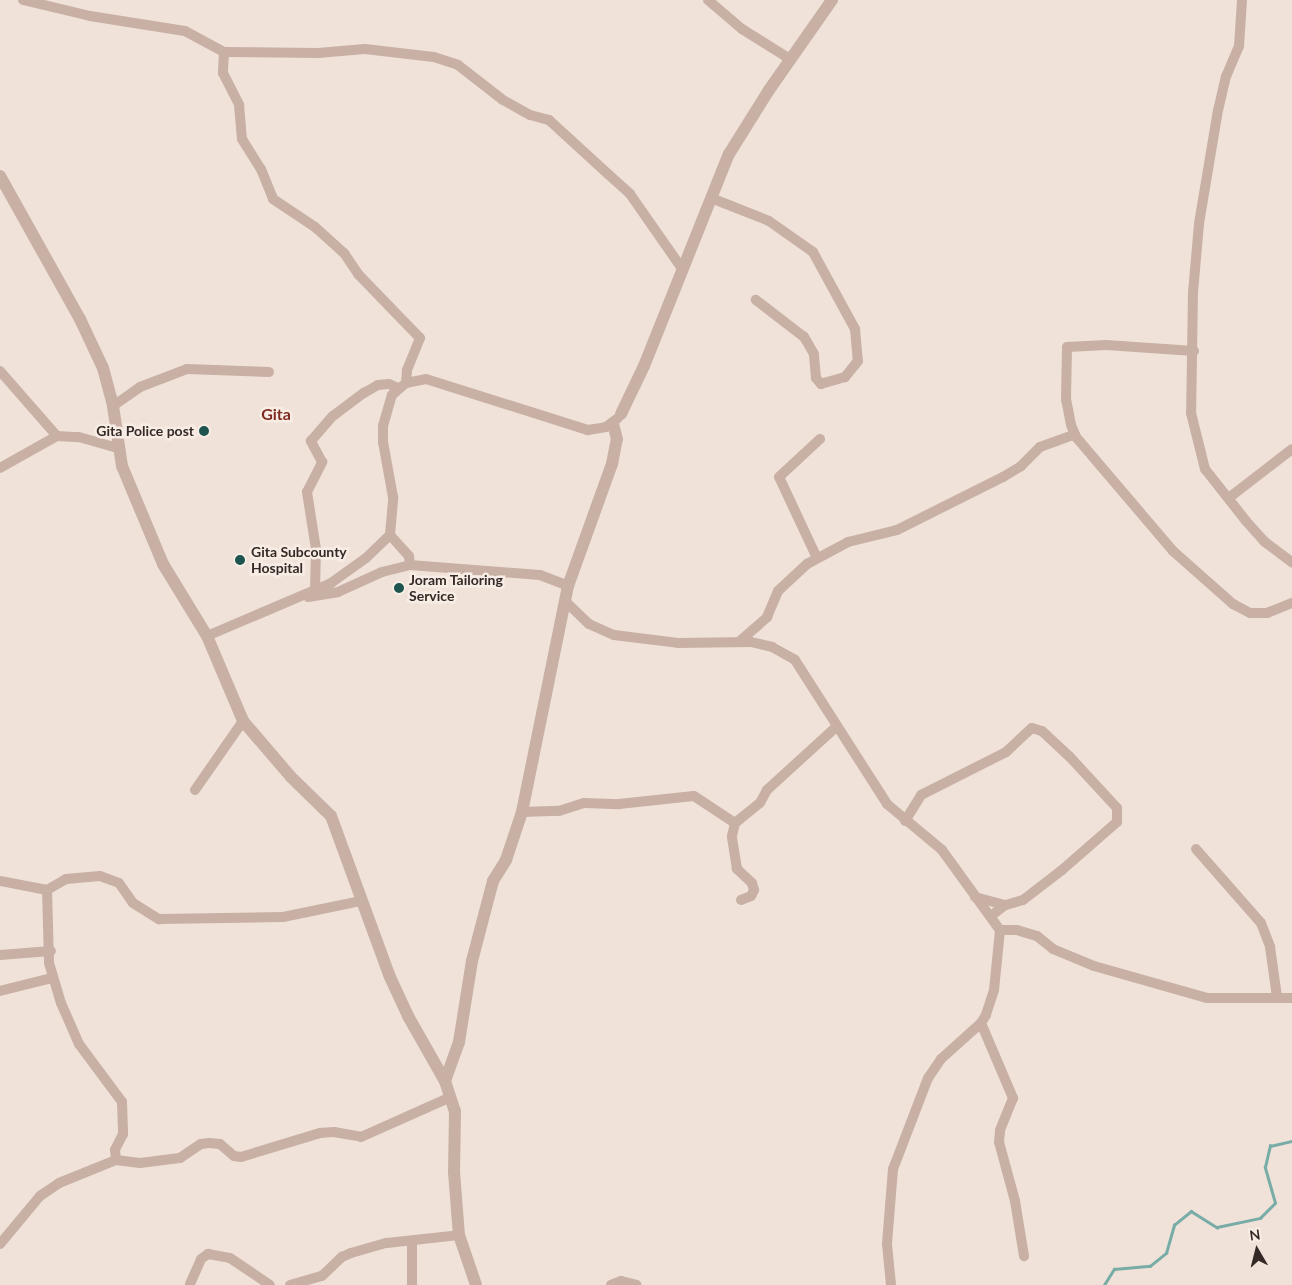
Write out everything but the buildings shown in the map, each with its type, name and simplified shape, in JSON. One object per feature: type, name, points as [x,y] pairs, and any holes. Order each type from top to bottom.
[{"type":"street","points":[[23,0],[90,16],[184,31],[224,52],[309,53],[365,49],[434,57],[458,65],[502,100],[530,115],[549,120],[616,181],[630,194],[682,270]]},
{"type":"street","points":[[708,0],[742,29],[790,59]]},
{"type":"street","points":[[446,1081],[459,1042],[472,961],[493,881],[506,860],[522,812],[568,586],[612,464],[617,439],[617,419],[682,270],[729,154],[790,59],[832,0]]},
{"type":"street","points":[[1242,0],[1239,46],[1226,76],[1218,110],[1199,224],[1193,292],[1194,350],[1191,413],[1199,451],[1206,469],[1265,542],[1292,562]]},
{"type":"street","points":[[207,636],[315,590],[349,571],[390,534],[393,497],[382,442],[387,404],[402,385],[406,370],[420,338],[358,274],[344,253],[315,227],[274,199],[261,169],[242,139],[240,105],[223,73],[224,52]]},
{"type":"street","points":[[0,176],[80,319],[103,368],[113,406],[118,448],[163,564],[207,636],[243,721],[291,777],[330,816],[361,901],[408,1016],[446,1081],[455,1111],[454,1172],[459,1235],[476,1285]]},
{"type":"street","points":[[711,198],[769,221],[813,252],[855,328],[858,360],[845,377],[830,383],[819,383],[814,354],[804,337],[756,300]]},
{"type":"street","points":[[1194,350],[1106,345],[1067,347],[1066,399],[1075,434],[1173,550],[1233,604],[1250,613],[1267,613],[1292,603]]},
{"type":"street","points":[[113,406],[140,387],[187,369],[269,372]]},
{"type":"street","points":[[0,371],[58,436]]},
{"type":"street","points":[[315,590],[316,549],[307,492],[322,462],[311,441],[333,416],[378,385],[402,385],[426,379],[588,430],[617,419]]},
{"type":"street","points":[[741,640],[767,617],[778,591],[817,558],[848,542],[897,530],[1003,477],[1021,466],[1040,447],[1075,434]]},
{"type":"street","points":[[0,468],[58,436],[79,437],[118,448]]},
{"type":"street","points":[[817,558],[779,477],[820,439]]},
{"type":"street","points":[[1230,497],[1292,449]]},
{"type":"street","points":[[390,534],[409,556],[410,565]]},
{"type":"street","points":[[300,597],[338,592],[382,572],[410,565],[540,575],[568,586]]},
{"type":"street","points":[[565,601],[589,624],[614,635],[678,643],[741,640],[772,647],[795,660],[835,728],[886,804],[942,850],[1000,930],[994,990],[981,1023],[941,1059],[928,1078],[893,1169],[888,1244],[891,1285]]},
{"type":"street","points":[[194,790],[243,721]]},
{"type":"street","points":[[741,900],[751,896],[754,890],[752,883],[737,869],[732,836],[735,823],[760,803],[767,790],[835,728]]},
{"type":"street","points":[[905,821],[921,795],[1006,752],[1032,728],[1042,731],[1117,808],[1119,818],[1037,890],[1023,900],[1005,905],[991,916]]},
{"type":"street","points":[[522,812],[559,810],[584,803],[619,804],[694,796],[735,823]]},
{"type":"street","points":[[1196,848],[1261,923],[1270,947],[1277,998]]},
{"type":"street","points":[[0,881],[46,890],[66,879],[100,876],[119,883],[133,903],[159,919],[193,920],[226,916],[283,917],[361,901]]},
{"type":"street","points":[[46,890],[52,978],[79,1044],[122,1102],[123,1134],[115,1150],[116,1160]]},
{"type":"street","points":[[976,897],[1005,905]]},
{"type":"street","points":[[1000,930],[1017,930],[1037,936],[1053,949],[1094,966],[1207,998],[1292,998]]},
{"type":"street","points":[[0,955],[50,951]]},
{"type":"street","points":[[0,991],[52,978]]},
{"type":"street","points":[[981,1023],[1014,1098],[999,1142],[1015,1201],[1024,1256]]},
{"type":"street","points":[[0,1244],[40,1196],[59,1183],[116,1160],[140,1163],[180,1158],[201,1144],[209,1142],[220,1144],[234,1156],[241,1157],[320,1133],[334,1132],[361,1137],[450,1097]]},
{"type":"street","points":[[290,1285],[322,1276],[342,1257],[352,1253],[387,1244],[459,1235]]},
{"type":"street","points":[[412,1242],[412,1285]]},
{"type":"street","points":[[190,1284],[201,1259],[208,1254],[230,1258],[270,1285]]},
{"type":"street","points":[[611,1285],[621,1281],[637,1285]]},
{"type":"waterway","points":[[1104,1285],[1114,1269],[1150,1266],[1166,1253],[1174,1225],[1191,1211],[1217,1227],[1260,1218],[1275,1203],[1265,1167],[1270,1146],[1292,1141]]},
{"type":"place","name":"Gita Police post","points":[[204,431]]},
{"type":"place","name":"Gita Subcounty Hospital","points":[[240,560]]},
{"type":"place","name":"Joram Tailoring Service","points":[[399,588]]},
{"type":"district","name":"Gita","points":[[276,414]]}]
